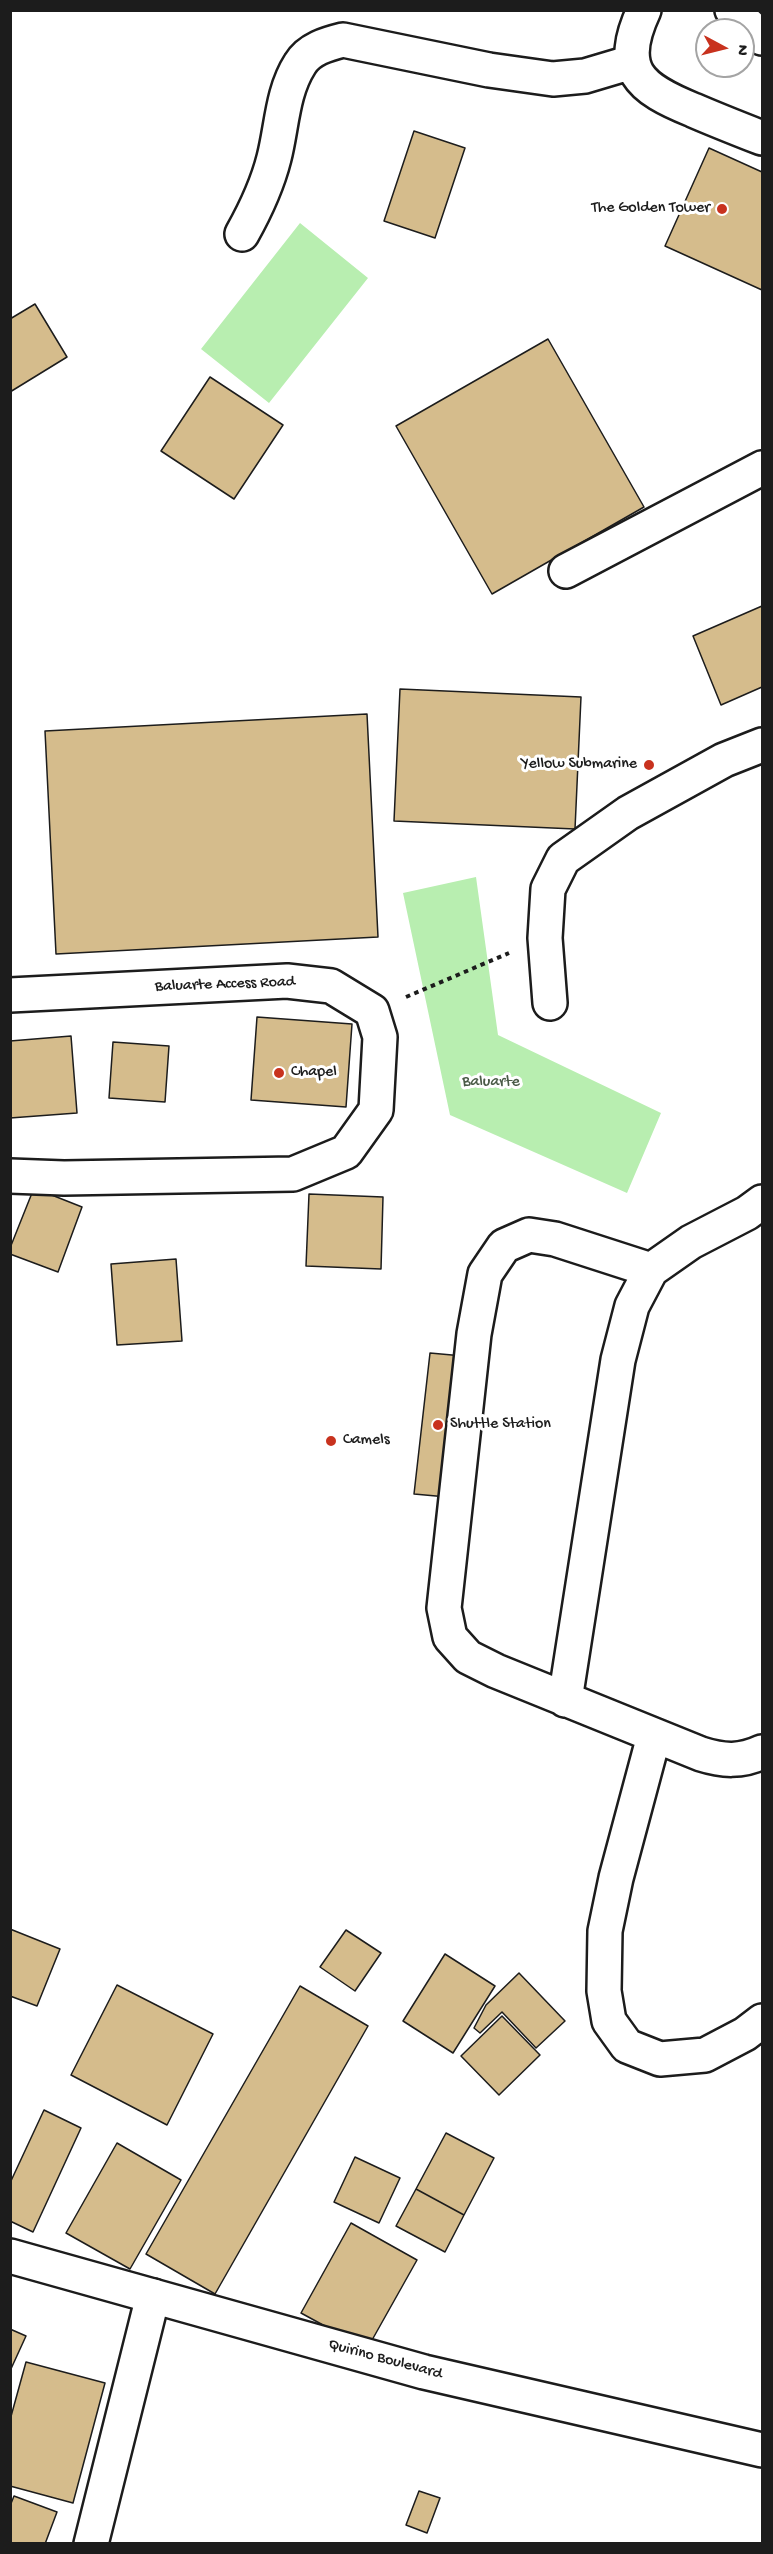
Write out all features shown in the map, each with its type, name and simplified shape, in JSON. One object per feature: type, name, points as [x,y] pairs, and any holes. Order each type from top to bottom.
[{"type":"main road","points":[[644,10],[633,34],[632,62],[641,81],[660,96],[762,138]]},
{"type":"main road","points":[[732,10],[762,38]]},
{"type":"main road","points":[[242,234],[262,200],[275,156],[289,89],[300,63],[319,47],[343,40],[489,69],[553,79],[585,76],[632,62]]},
{"type":"main road","points":[[566,571],[762,468]]},
{"type":"main road","points":[[550,1004],[545,938],[548,890],[563,859],[628,813],[723,760],[762,745]]},
{"type":"main road","name":"Baluarte Access Road","points":[[10,995],[286,981],[332,986],[372,1011]]},
{"type":"main road","points":[[10,1176],[64,1178],[293,1174],[346,1152],[376,1110],[380,1037],[372,1011]]},
{"type":"main road","points":[[566,1700],[618,1360],[632,1306],[651,1270],[691,1242],[747,1213],[762,1202]]},
{"type":"main road","points":[[651,1270],[555,1239],[530,1235],[504,1246],[485,1274],[474,1334],[444,1608],[450,1637],[468,1657],[496,1671],[654,1736],[723,1761],[750,1758],[762,1752]]},
{"type":"main road","points":[[654,1736],[616,1878],[605,1931],[604,1991],[609,2021],[627,2046],[660,2059],[705,2055],[746,2034],[762,2021]]},
{"type":"main road","name":"Quirino Boulevard","points":[[10,2256],[424,2372],[762,2450]]},
{"type":"main road","points":[[91,2544],[153,2296]]},
{"type":"path","points":[[372,1011],[545,938]]},
{"type":"green space","points":[[300,223],[368,278],[269,403],[201,349]]},
{"type":"green space","name":"Baluarte","points":[[476,877],[498,1035],[661,1113],[627,1193],[450,1115],[403,893]]},
{"type":"building","points":[[414,131],[465,148],[435,238],[384,221]]},
{"type":"building","name":"The Golden Tower","points":[[709,148],[762,172],[762,290],[665,246]]},
{"type":"building","points":[[35,304],[67,357],[10,392],[10,319]]},
{"type":"building","points":[[548,339],[644,507],[492,594],[396,426]]},
{"type":"building","points":[[210,377],[283,425],[234,499],[161,451]]},
{"type":"building","points":[[762,606],[762,687],[721,705],[693,636]]},
{"type":"building","points":[[400,689],[581,697],[575,829],[394,821]]},
{"type":"building","points":[[367,714],[378,937],[56,954],[45,731]]},
{"type":"building","points":[[257,1017],[352,1024],[346,1107],[251,1100]]},
{"type":"building","points":[[71,1036],[77,1113],[10,1118],[10,1041]]},
{"type":"building","points":[[113,1042],[169,1046],[165,1102],[109,1098]]},
{"type":"building","points":[[34,1188],[82,1207],[58,1272],[10,1254],[10,1248]]},
{"type":"building","points":[[309,1194],[383,1197],[381,1269],[306,1266]]},
{"type":"building","points":[[176,1259],[182,1341],[117,1345],[111,1264]]},
{"type":"building","name":"Shuttle Station","points":[[430,1353],[463,1356],[447,1497],[414,1494]]},
{"type":"building","points":[[10,1929],[60,1949],[37,2006],[10,1996]]},
{"type":"building","points":[[346,1930],[381,1953],[355,1991],[320,1967]]},
{"type":"building","points":[[445,1954],[495,1986],[453,2053],[403,2021]]},
{"type":"building","points":[[519,1973],[565,2021],[536,2048],[502,2012],[480,2033],[474,2028],[486,2005]]},
{"type":"building","points":[[117,1985],[213,2034],[167,2125],[71,2075]]},
{"type":"building","points":[[300,1986],[368,2026],[215,2294],[146,2254]]},
{"type":"building","points":[[502,2016],[540,2055],[499,2095],[461,2056]]},
{"type":"building","points":[[44,2110],[81,2128],[33,2232],[10,2221],[10,2183]]},
{"type":"building","points":[[446,2133],[494,2158],[464,2215],[416,2189]]},
{"type":"building","points":[[117,2143],[181,2180],[130,2269],[66,2233]]},
{"type":"building","points":[[355,2157],[400,2178],[379,2223],[334,2202]]},
{"type":"building","points":[[416,2189],[464,2215],[445,2252],[396,2226]]},
{"type":"building","points":[[351,2223],[417,2260],[367,2349],[301,2313]]},
{"type":"building","points":[[10,2329],[26,2336],[10,2371]]},
{"type":"building","points":[[26,2362],[105,2383],[73,2503],[10,2486],[10,2420]]},
{"type":"building","points":[[419,2491],[440,2498],[427,2533],[406,2525]]},
{"type":"building","points":[[14,2496],[57,2512],[45,2544],[10,2544],[10,2506]]},
{"type":"place","name":"The Golden Tower","points":[[722,209]]},
{"type":"place","name":"Yellow Submarine","points":[[649,765]]},
{"type":"place","name":"Chapel","points":[[279,1073]]},
{"type":"place","name":"Shuttle Station","points":[[438,1425]]},
{"type":"place","name":"Camels","points":[[331,1441]]}]
